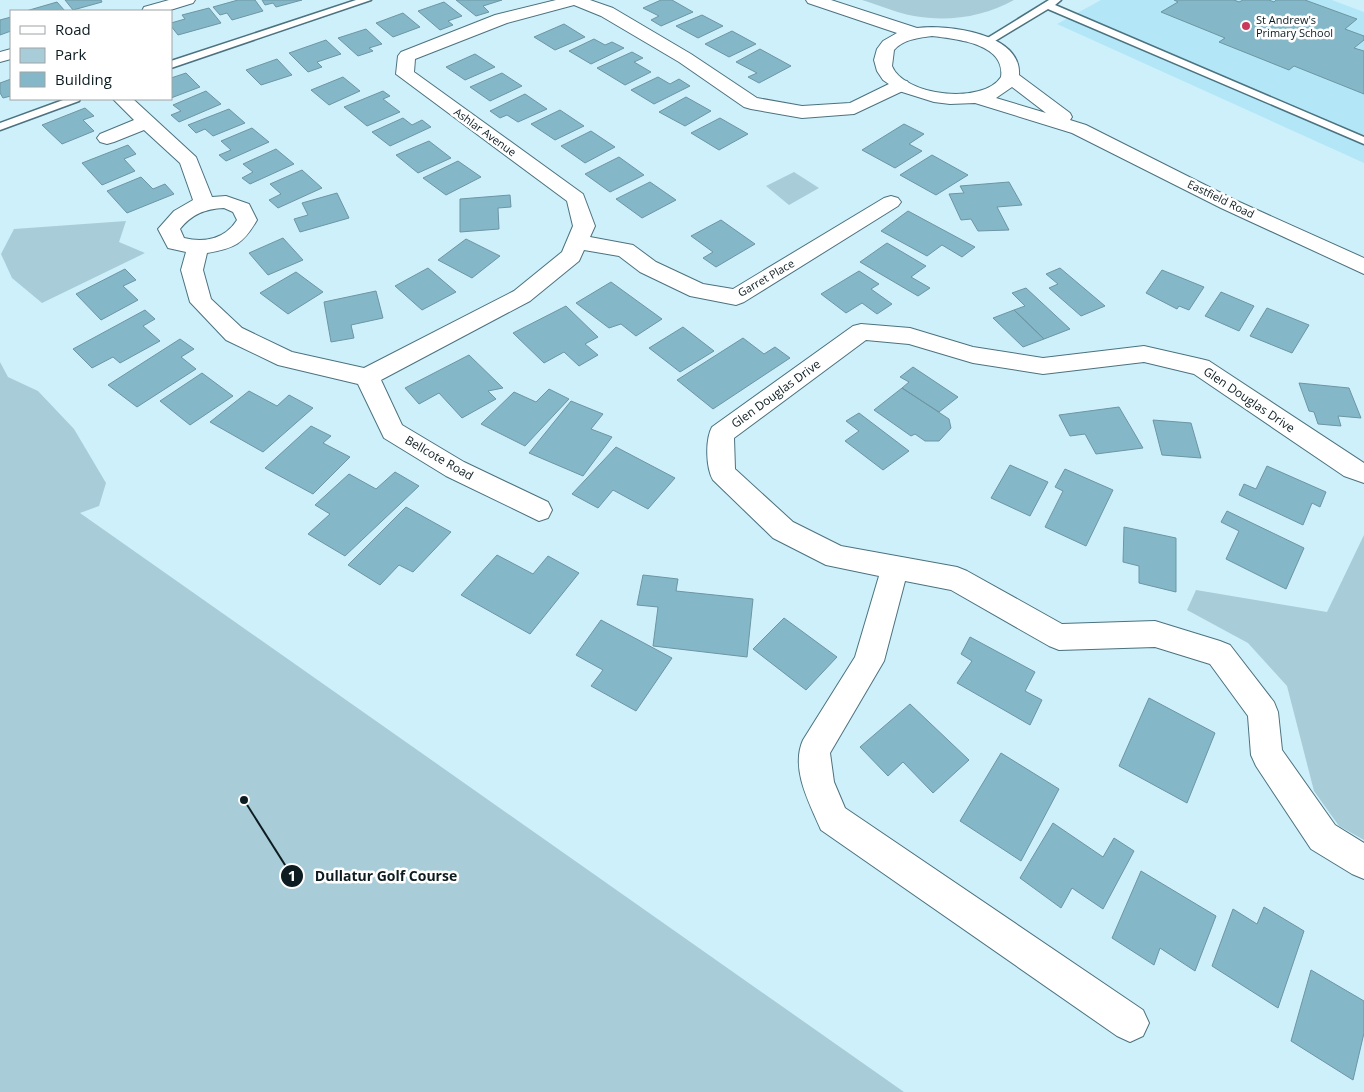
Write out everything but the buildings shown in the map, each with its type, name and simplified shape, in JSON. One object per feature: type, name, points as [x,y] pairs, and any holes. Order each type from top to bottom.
[{"type":"street","points":[[153,10],[187,0]]},
{"type":"street","name":"Ashlar Avenue","points":[[366,377],[522,296],[571,256],[584,226],[576,198],[406,74],[407,56],[501,19],[575,0],[607,12],[684,58],[751,103],[802,112],[854,108],[902,85]]},
{"type":"street","points":[[812,0],[914,34]]},
{"type":"street","points":[[812,0],[886,48],[895,41],[914,34],[932,31],[969,36],[986,42],[1005,56],[1011,65],[1010,77]]},
{"type":"street","name":"Eastfield Road","points":[[886,48],[881,61],[884,70],[892,80],[922,95],[959,99],[977,98],[992,93],[1005,85],[1010,77],[1079,129]]},
{"type":"street","name":"Eastfield Road","points":[[977,98],[1079,129],[1228,204],[1364,267]]},
{"type":"street","points":[[123,100],[189,161],[204,203]]},
{"type":"street","points":[[107,138],[147,122]]},
{"type":"street","points":[[226,202],[242,208],[247,220],[239,233],[221,244],[198,248],[176,243],[169,229],[180,213],[204,203],[226,202]]},
{"type":"street","name":"Garret Place","points":[[577,242],[625,250],[648,267],[698,291],[736,297],[891,202]]},
{"type":"street","points":[[198,248],[192,270],[201,302],[234,334],[286,359],[366,377]]},
{"type":"street","name":"Glen Douglas Drive","points":[[1364,473],[1352,469],[1201,367],[1144,354],[1043,366],[973,355],[910,336],[861,332],[721,434],[722,473],[783,530],[836,557],[958,579],[1059,637],[1155,634],[1220,654],[1263,712],[1267,755],[1323,837],[1364,862]]},
{"type":"street","name":"Bellcote Road","points":[[366,377],[393,431],[455,469],[540,510]]},
{"type":"street","points":[[895,568],[869,661],[814,751],[818,782],[834,819],[1130,1023]]},
{"type":"lane","points":[[172,64],[366,0]]},
{"type":"lane","points":[[986,42],[1052,2],[1364,141]]},
{"type":"lane","points":[[2,122],[72,100]]},
{"type":"shaded area","points":[[1101,0],[1332,0],[1364,12],[1364,163],[1057,24]]},
{"type":"green space","points":[[862,0],[1014,0],[990,11],[966,17],[927,18],[908,15]]},
{"type":"green space","points":[[794,172],[819,188],[789,205],[766,186]]},
{"type":"green space","points":[[126,221],[119,242],[145,253],[42,303],[12,278],[1,254],[14,229]]},
{"type":"green space","points":[[0,362],[8,377],[38,391],[74,429],[106,483],[99,506],[80,513],[904,1092],[0,1092]]},
{"type":"green space","points":[[1364,535],[1364,840],[1339,826],[1314,791],[1287,686],[1248,643],[1187,610],[1196,590],[1327,612]]},
{"type":"place","name":"St Andrew's Primary School","points":[[1246,26]]},
{"type":"place","name":"Dullatur Golf Course","points":[[244,800]]}]
